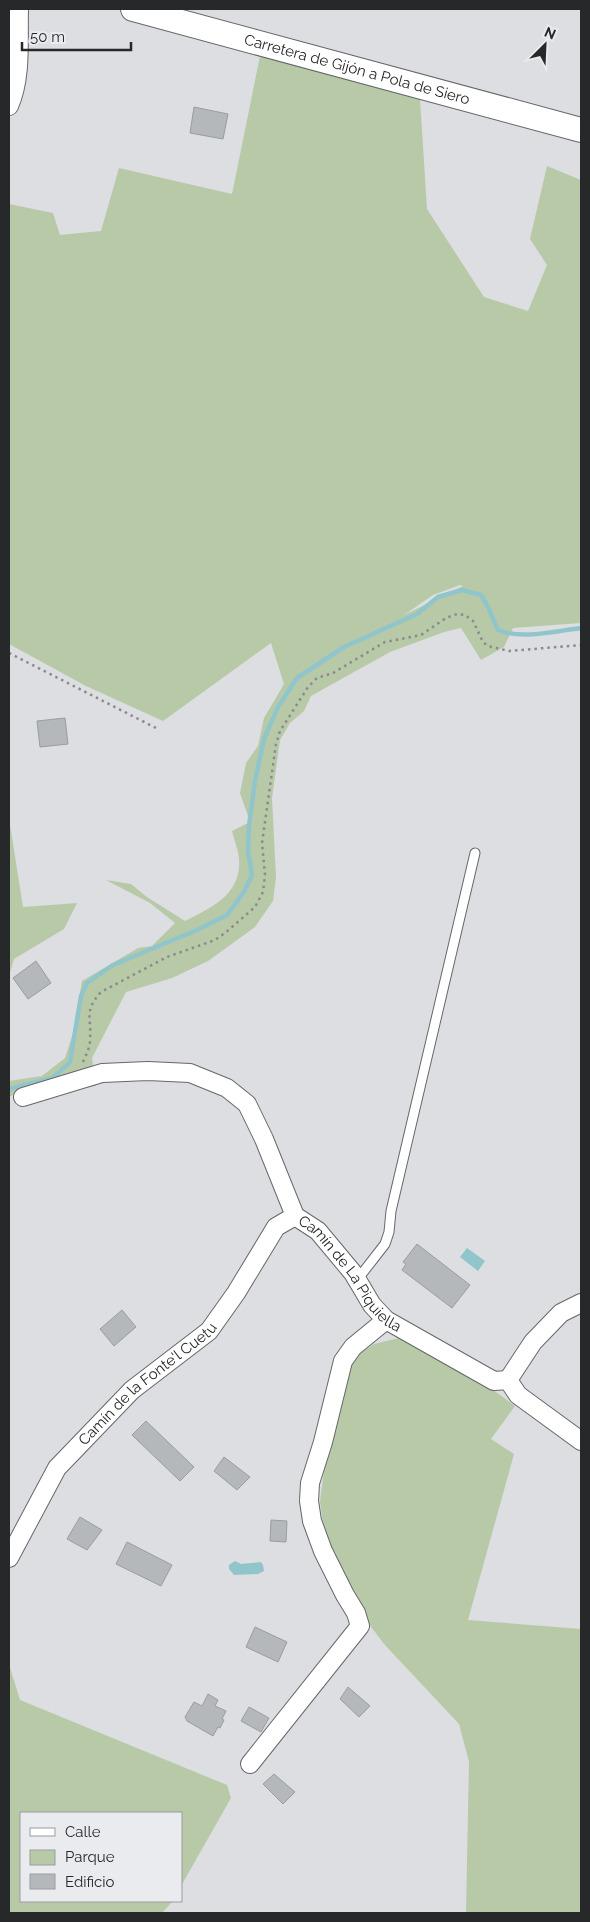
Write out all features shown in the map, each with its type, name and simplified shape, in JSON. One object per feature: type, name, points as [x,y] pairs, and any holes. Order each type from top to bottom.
[{"type":"street","points":[[9,106],[14,95],[17,70],[19,9]]},
{"type":"street","name":"Carretera de Gijón a Pola de Siero","points":[[133,9],[581,130]]},
{"type":"street","name":"Camín de La Piquiella","points":[[23,1097],[102,1073],[148,1071],[190,1073],[227,1088],[247,1104],[295,1216],[318,1230],[357,1280],[372,1305],[386,1320],[494,1381],[508,1380]]},
{"type":"street","name":"Camín de la Fonte'l Cuetu","points":[[9,1558],[57,1468],[132,1390],[209,1331],[236,1293],[276,1227],[295,1216]]},
{"type":"street","points":[[581,1303],[561,1313],[533,1342],[508,1380],[518,1395],[581,1441]]},
{"type":"street","points":[[250,1764],[360,1626],[356,1613],[323,1551],[315,1529],[309,1501],[310,1483],[323,1442],[343,1361],[353,1347],[386,1320]]},
{"type":"lane","points":[[357,1280],[385,1244],[389,1232],[391,1211],[475,853]]},
{"type":"path","points":[[75,1080],[87,1054],[90,1040],[88,1014],[95,999],[101,992],[167,957],[215,940],[255,907],[262,892],[265,875],[262,843],[276,744],[280,731],[308,687],[318,678],[334,673],[385,642],[421,635],[446,618],[457,614],[465,615],[473,620],[483,642],[498,650],[509,651],[581,644]]},
{"type":"path","points":[[9,653],[156,728]]},
{"type":"green space","points":[[260,56],[420,99],[427,209],[484,297],[528,311],[547,265],[530,239],[547,166],[581,180],[581,623],[513,628],[504,647],[481,660],[461,628],[444,632],[390,652],[311,696],[304,711],[290,723],[280,740],[272,798],[276,877],[273,901],[255,927],[208,961],[172,978],[126,992],[92,1058],[96,1086],[71,1090],[28,1087],[9,1097],[9,1081],[42,1076],[65,1058],[73,1033],[82,981],[138,948],[152,946],[175,923],[150,903],[106,880],[131,884],[147,897],[185,921],[224,898],[231,890],[239,870],[238,851],[232,831],[250,822],[240,793],[246,763],[258,746],[264,718],[284,684],[271,643],[163,721],[86,686],[9,644],[9,204],[53,213],[60,235],[101,231],[119,168],[232,194]],"holes":[[[460,585],[463,586],[404,615],[433,595]]]},
{"type":"green space","points":[[9,818],[23,907],[77,903],[64,929],[14,959],[9,976]]},
{"type":"green space","points":[[399,1338],[462,1367],[515,1406],[491,1439],[514,1454],[468,1620],[581,1629],[581,1913],[466,1913],[469,1762],[459,1724],[384,1644],[369,1624],[337,1562],[323,1523],[320,1502],[324,1470],[352,1359],[374,1344]]},
{"type":"green space","points":[[9,1664],[20,1700],[227,1785],[231,1798],[182,1884],[182,1812],[20,1812],[20,1902],[172,1902],[162,1913],[9,1913]]},
{"type":"water","points":[[467,1248],[485,1261],[478,1271],[460,1257]]},
{"type":"water","points":[[235,1561],[241,1564],[261,1562],[264,1571],[258,1574],[234,1575],[229,1569],[229,1565]]},
{"type":"building","points":[[194,107],[228,114],[223,139],[190,133]]},
{"type":"building","points":[[65,718],[68,744],[40,747],[37,721]]},
{"type":"building","points":[[36,961],[51,983],[28,999],[13,978]]},
{"type":"building","points":[[417,1244],[470,1285],[452,1308],[402,1270],[406,1264],[403,1262]]},
{"type":"building","points":[[122,1310],[136,1327],[114,1346],[100,1329]]},
{"type":"building","points":[[146,1421],[194,1467],[180,1481],[132,1435]]},
{"type":"building","points":[[224,1457],[250,1477],[237,1490],[214,1471]]},
{"type":"building","points":[[80,1517],[102,1530],[87,1550],[67,1539]]},
{"type":"building","points":[[271,1520],[287,1521],[286,1542],[270,1541]]},
{"type":"building","points":[[127,1542],[172,1565],[161,1586],[116,1564]]},
{"type":"building","points":[[255,1627],[287,1642],[278,1662],[246,1647]]},
{"type":"building","points":[[348,1687],[370,1706],[359,1717],[340,1699]]},
{"type":"building","points":[[208,1694],[218,1700],[215,1706],[226,1711],[220,1728],[218,1727],[213,1736],[187,1721],[185,1717],[194,1702],[202,1706]]},
{"type":"building","points":[[249,1707],[269,1718],[261,1732],[241,1721]]},
{"type":"building","points":[[274,1774],[295,1792],[283,1804],[263,1784]]},
{"type":"waterway","points":[[9,1089],[53,1078],[70,1062],[81,996],[87,983],[113,965],[197,930],[227,915],[244,892],[252,875],[248,851],[249,826],[255,781],[264,739],[278,707],[297,678],[344,647],[417,614],[438,597],[462,590],[481,595],[498,630],[507,633],[528,635],[581,628]]}]
